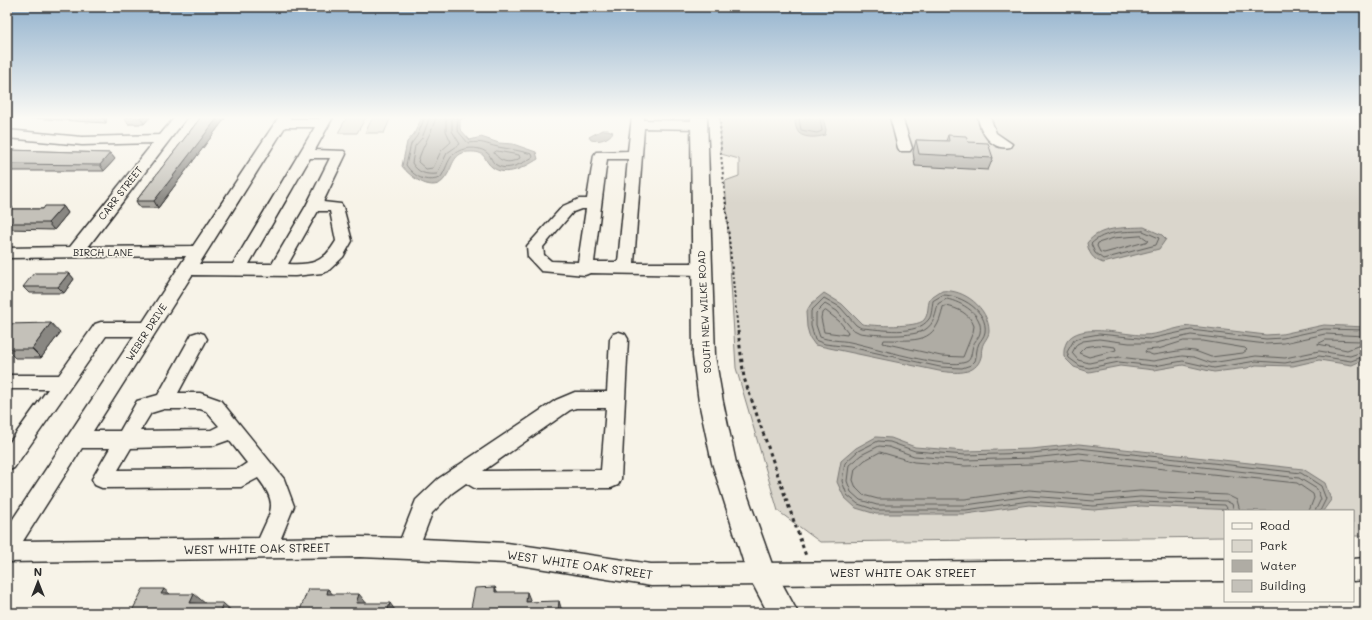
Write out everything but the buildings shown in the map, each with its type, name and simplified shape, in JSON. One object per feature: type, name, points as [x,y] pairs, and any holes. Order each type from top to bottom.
[{"type":"main road","name":"SOUTH NEW WILKE ROAD","points":[[700,146],[704,356],[711,402],[724,463],[761,573],[784,613]]},
{"type":"street","name":"CARR STREET","points":[[75,252],[158,146]]},
{"type":"street","name":"WEBER DRIVE","points":[[7,547],[266,146]]},
{"type":"street","points":[[237,270],[311,146]]},
{"type":"street","points":[[625,269],[636,146]]},
{"type":"street","points":[[277,270],[313,206],[339,154],[306,154]]},
{"type":"street","points":[[585,269],[601,155],[635,155]]},
{"type":"street","points":[[594,204],[579,204],[568,209],[535,246],[536,257],[547,268],[702,269]]},
{"type":"street","points":[[186,269],[294,270],[322,266],[338,253],[344,241],[336,207],[313,206]]},
{"type":"street","name":"BIRCH LANE","points":[[7,253],[198,251]]},
{"type":"street","points":[[7,462],[101,328],[148,328]]},
{"type":"street","points":[[164,401],[198,339]]},
{"type":"street","points":[[467,471],[476,480],[611,479],[618,339]]},
{"type":"street","points":[[7,382],[63,382]]},
{"type":"street","points":[[408,549],[423,507],[445,486],[563,405],[575,400],[616,400]]},
{"type":"street","points":[[260,466],[241,478],[102,479],[144,407],[164,401],[200,401],[213,404],[231,430],[277,486],[283,506],[266,548]]},
{"type":"street","points":[[76,440],[212,438],[231,430]]},
{"type":"street","name":"WEST WHITE OAK STREET","points":[[7,552],[360,547],[507,553],[651,575],[1224,570]]},
{"type":"street","points":[[1354,570],[1365,570]]},
{"type":"path","points":[[721,146],[737,323],[744,378],[804,551]]},
{"type":"green space","points":[[721,146],[1365,146],[1365,536],[1354,536],[1354,510],[1224,510],[1224,537],[820,542],[778,511],[736,368],[725,181],[739,176],[739,159],[721,154]]},
{"type":"water","points":[[406,146],[519,146],[536,152],[538,159],[521,168],[503,172],[492,167],[482,154],[474,152],[463,153],[456,158],[445,178],[440,183],[435,185],[429,185],[416,179],[402,166]]},
{"type":"water","points":[[1144,227],[1162,235],[1166,239],[1159,249],[1103,263],[1096,260],[1090,253],[1087,243],[1092,237],[1099,233],[1113,229]]},
{"type":"water","points":[[942,291],[950,291],[966,296],[980,307],[988,323],[989,333],[982,349],[981,357],[974,367],[964,372],[939,371],[815,345],[810,338],[807,327],[806,312],[811,304],[824,293],[842,304],[862,324],[894,326],[920,323],[927,315],[930,299]]},
{"type":"water","points":[[1324,325],[1365,327],[1365,359],[1352,365],[1319,360],[1293,366],[1256,365],[1247,368],[1214,372],[1183,365],[1154,370],[1120,366],[1089,372],[1074,367],[1064,357],[1066,344],[1072,336],[1082,332],[1107,331],[1149,335],[1191,326],[1266,335],[1282,334]]},
{"type":"water","points":[[876,437],[891,438],[915,447],[965,451],[1031,449],[1079,444],[1303,469],[1325,483],[1331,500],[1324,510],[1236,510],[1141,506],[1094,510],[1029,505],[966,514],[876,514],[856,508],[844,497],[837,482],[841,461],[856,448]]}]
